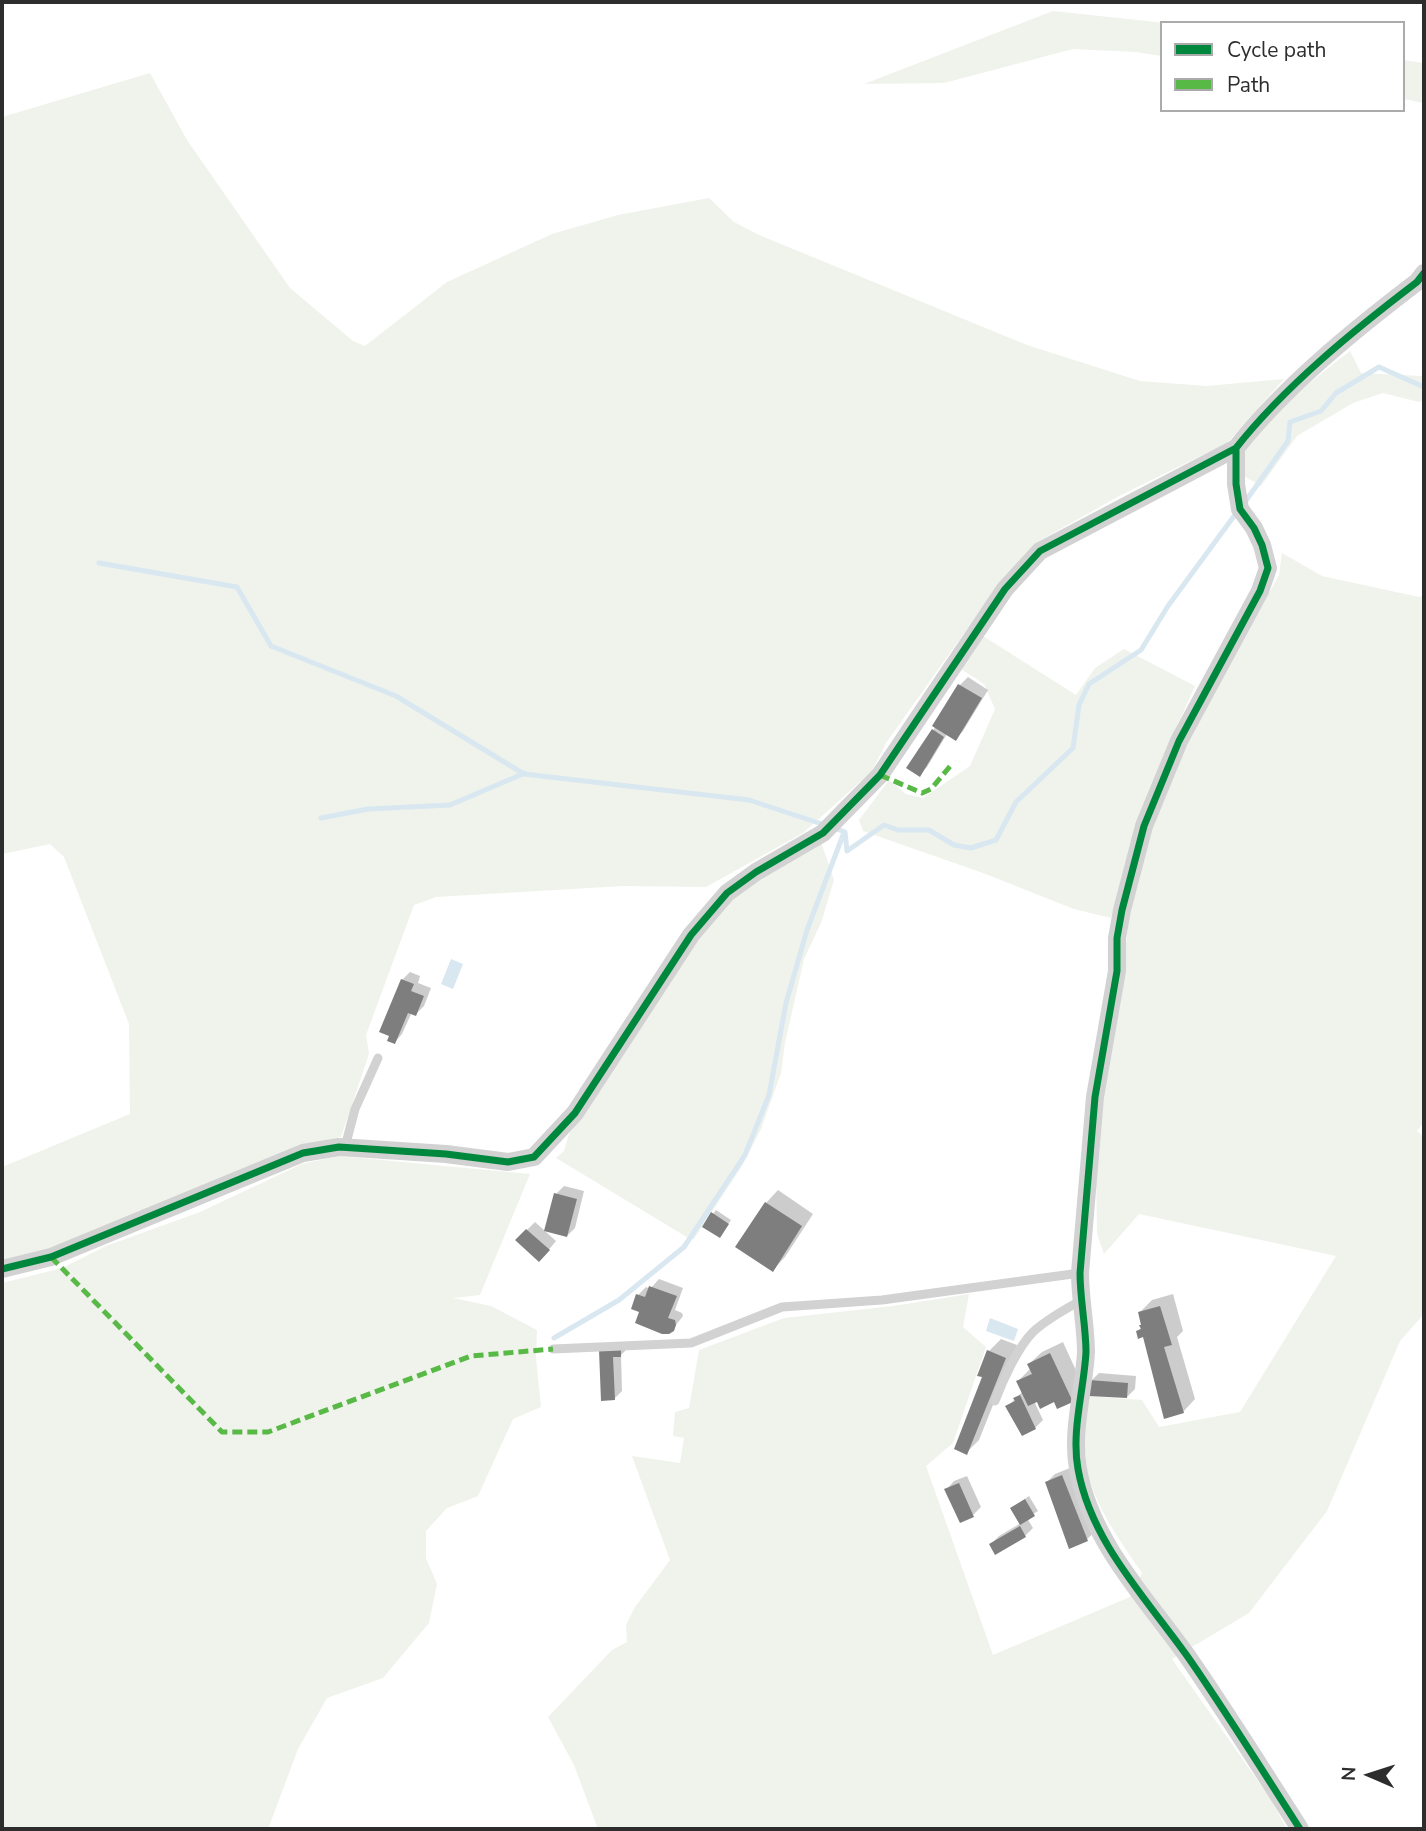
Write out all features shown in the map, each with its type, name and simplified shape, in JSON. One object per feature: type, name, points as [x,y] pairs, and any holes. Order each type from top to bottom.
[{"type":"street","points":[[2,1269],[51,1257],[303,1153],[345,1147],[446,1154],[508,1162],[534,1157],[575,1113],[691,935],[727,893],[756,872],[823,833],[880,775],[1005,589],[1040,551],[1236,448],[1252,427],[1351,332],[1417,282],[1424,273]]},
{"type":"street","points":[[1236,448],[1236,484],[1240,509],[1254,528],[1268,568],[1260,591],[1179,741],[1144,826],[1125,898],[1118,938],[1112,1005],[1095,1097],[1080,1273],[1080,1301],[1086,1349],[1076,1445],[1077,1468],[1086,1500],[1111,1553],[1189,1659],[1300,1829]]},
{"type":"lane","points":[[345,1147],[355,1110],[378,1058]]},
{"type":"lane","points":[[553,1349],[691,1343],[782,1307],[881,1300],[1080,1273]]},
{"type":"lane","points":[[995,1401],[1002,1383],[1030,1336],[1043,1324],[1080,1301]]},
{"type":"shaded area","points":[[1053,11],[1160,22],[1160,56],[1073,49],[944,83],[864,84]]},
{"type":"shaded area","points":[[1405,60],[1424,63],[1424,103],[1405,99]]},
{"type":"shaded area","points":[[150,73],[187,140],[290,288],[353,341],[365,346],[447,282],[552,234],[618,215],[709,198],[734,222],[759,235],[1027,345],[1140,381],[1206,386],[1284,379],[1227,443],[1121,495],[1039,541],[1003,578],[886,743],[872,771],[803,833],[706,887],[623,886],[436,897],[414,905],[366,1035],[369,1054],[341,1137],[299,1146],[60,1248],[2,1262],[2,1167],[130,1114],[129,1024],[64,857],[50,844],[2,854],[2,117]]},
{"type":"shaded area","points":[[1350,351],[1361,373],[1424,374],[1424,400],[1419,402],[1383,393],[1353,403],[1297,436],[1261,486],[1242,475],[1242,453],[1258,430]]},
{"type":"shaded area","points":[[1282,553],[1322,576],[1419,597],[1424,595],[1424,1122],[1417,1131],[1424,1137],[1424,1314],[1400,1341],[1327,1511],[1249,1613],[1172,1659],[1270,1798],[1287,1829],[598,1829],[574,1765],[548,1717],[612,1650],[627,1642],[626,1625],[635,1607],[670,1560],[632,1456],[680,1463],[684,1438],[673,1436],[675,1412],[689,1408],[699,1350],[784,1318],[893,1306],[969,1294],[963,1327],[986,1347],[953,1443],[926,1466],[993,1655],[1130,1597],[1142,1573],[1119,1539],[1093,1491],[1085,1447],[1086,1396],[1142,1400],[1159,1427],[1240,1412],[1336,1256],[1139,1214],[1104,1254],[1097,1234],[1096,1170],[1101,1102],[1128,924],[1140,868],[1152,825],[1188,741],[1279,575]]},
{"type":"shaded area","points":[[983,636],[1076,695],[1095,668],[1124,649],[1195,686],[1163,757],[1130,844],[1111,918],[1074,909],[983,873],[863,831],[859,820],[889,780],[906,794],[923,798],[970,766],[995,709],[984,684],[961,669]]},
{"type":"shaded area","points":[[821,842],[834,880],[821,923],[804,959],[781,1073],[761,1129],[742,1166],[694,1239],[690,1239],[556,1158],[564,1151],[569,1134],[662,988],[714,917],[754,880]]},
{"type":"shaded area","points":[[451,959],[463,964],[453,989],[441,984]]},
{"type":"shaded area","points":[[339,1156],[530,1174],[480,1295],[453,1298],[491,1306],[537,1330],[536,1358],[541,1407],[513,1419],[478,1496],[447,1508],[426,1531],[426,1558],[437,1584],[429,1623],[383,1678],[327,1698],[298,1749],[268,1829],[2,1829],[2,1283],[62,1268],[106,1246],[200,1212],[302,1164]]},
{"type":"shaded area","points":[[990,1318],[1018,1329],[1014,1341],[986,1331]]},
{"type":"building","points":[[958,684],[982,698],[956,741],[932,726]]},
{"type":"building","points":[[932,729],[944,737],[920,777],[906,768]]},
{"type":"building","points":[[401,979],[414,984],[411,991],[424,996],[416,1016],[408,1013],[395,1044],[387,1041],[389,1036],[379,1032]]},
{"type":"building","points":[[554,1193],[577,1199],[567,1237],[544,1231]]},
{"type":"building","points":[[765,1202],[802,1226],[773,1272],[735,1247]]},
{"type":"building","points":[[711,1212],[729,1224],[720,1238],[702,1227]]},
{"type":"building","points":[[526,1229],[550,1250],[539,1262],[515,1240]]},
{"type":"building","points":[[649,1286],[677,1296],[668,1318],[675,1320],[676,1325],[674,1331],[669,1334],[662,1334],[635,1323],[639,1312],[631,1309],[636,1294],[645,1297]]},
{"type":"building","points":[[1160,1306],[1172,1345],[1164,1347],[1184,1413],[1164,1419],[1143,1337],[1138,1339],[1136,1331],[1141,1329],[1138,1312]]},
{"type":"building","points":[[621,1349],[621,1357],[613,1357],[615,1400],[601,1401],[599,1350]]},
{"type":"building","points":[[987,1350],[1006,1358],[967,1455],[954,1449],[982,1377],[977,1376]]},
{"type":"building","points":[[1050,1353],[1073,1402],[1057,1409],[1054,1402],[1040,1409],[1037,1402],[1028,1406],[1016,1381],[1032,1374],[1027,1364]]},
{"type":"building","points":[[1089,1380],[1128,1383],[1127,1398],[1088,1396]]},
{"type":"building","points":[[1020,1395],[1036,1429],[1022,1436],[1005,1406]]},
{"type":"building","points":[[1062,1475],[1088,1541],[1069,1549],[1045,1482]]},
{"type":"building","points":[[959,1483],[974,1517],[960,1523],[944,1489]]},
{"type":"building","points":[[1025,1499],[1035,1516],[1020,1525],[1010,1508]]},
{"type":"building","points":[[1020,1526],[1026,1537],[995,1555],[989,1544]]},
{"type":"waterway","points":[[1245,502],[1288,441],[1290,422],[1321,411],[1336,393],[1379,367],[1424,387]]},
{"type":"waterway","points":[[834,828],[845,832],[847,851],[884,825],[898,830],[929,830],[954,845],[971,848],[996,840],[1016,802],[1073,748],[1079,705],[1089,684],[1141,650],[1168,606],[1237,512]]},
{"type":"waterway","points":[[99,563],[237,587],[271,646],[396,696],[524,774],[749,800],[825,825]]},
{"type":"waterway","points":[[321,818],[368,809],[450,805],[525,773]]},
{"type":"waterway","points":[[554,1338],[619,1300],[684,1247],[745,1155],[769,1095],[786,1003],[807,930],[843,835]]},
{"type":"marked path","points":[[880,775],[922,793],[931,789],[952,764]]},
{"type":"marked path","points":[[51,1257],[222,1432],[268,1432],[471,1356],[553,1349]]},
{"type":"cycle path","points":[[2,1269],[51,1257],[303,1153],[339,1147],[446,1154],[508,1162],[534,1157],[575,1113],[691,935],[727,893],[756,872],[823,833],[880,775],[1005,589],[1040,551],[1236,448],[1298,381],[1345,339],[1417,282],[1424,273]]},
{"type":"cycle path","points":[[1236,448],[1236,484],[1240,509],[1254,528],[1268,568],[1260,591],[1179,741],[1144,826],[1122,910],[1117,938],[1117,971],[1095,1097],[1080,1273],[1086,1352],[1076,1455],[1085,1496],[1108,1546],[1204,1681],[1300,1829]]}]
